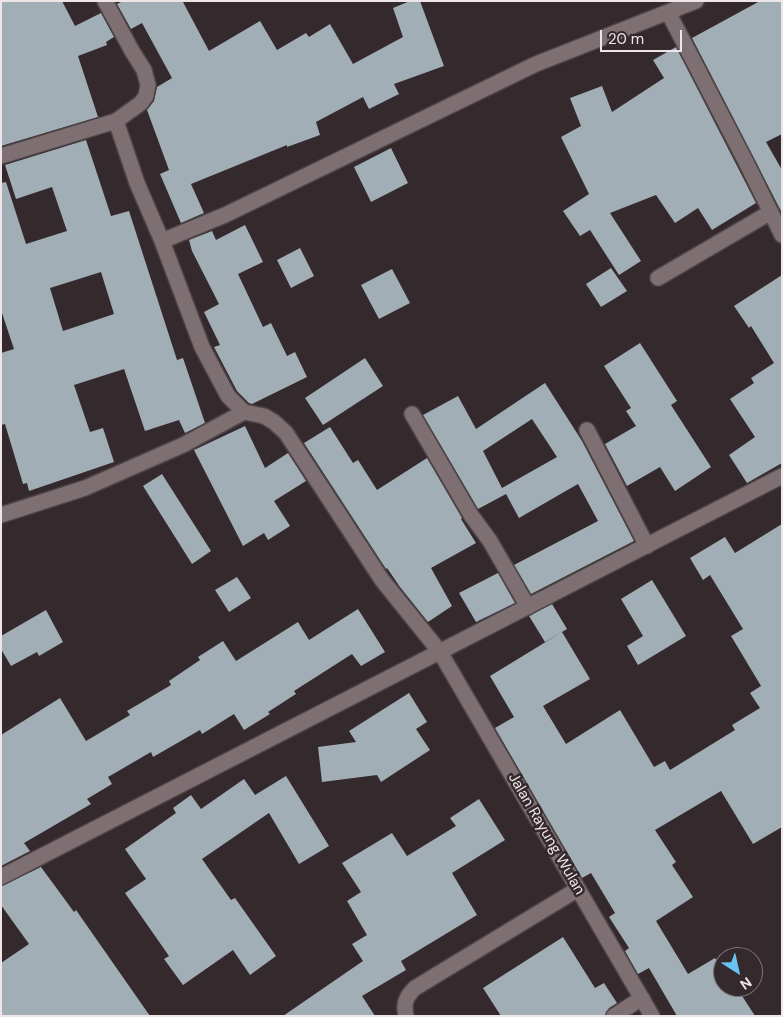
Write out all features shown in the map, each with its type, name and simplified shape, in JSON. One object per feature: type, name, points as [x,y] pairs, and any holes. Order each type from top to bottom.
[{"type":"street","points":[[1,156],[116,121],[141,103],[146,96],[148,85],[144,70],[105,1]]},
{"type":"street","points":[[162,241],[225,215],[536,64],[696,1]]},
{"type":"street","points":[[668,12],[782,234]]},
{"type":"street","points":[[1,515],[85,488],[183,444],[244,412],[228,396],[202,347],[162,241],[137,183],[116,121]]},
{"type":"street","points":[[658,278],[770,212]]},
{"type":"street","name":"Jalan Rayung Wulan","points":[[244,412],[264,416],[286,433],[377,574],[440,652],[652,1016]]},
{"type":"street","points":[[412,414],[528,607]]},
{"type":"street","points":[[587,430],[647,546]]},
{"type":"street","points":[[1,877],[782,476]]},
{"type":"street","points":[[406,1016],[404,1007],[408,995],[415,988],[578,889]]},
{"type":"street","points":[[614,1016],[642,998]]},
{"type":"building","points":[[1,1],[62,1],[75,26],[101,13],[114,37],[106,42],[107,45],[78,56],[98,117],[1,146]]},
{"type":"building","points":[[123,1],[184,1],[209,51],[260,21],[277,50],[306,33],[309,37],[330,24],[353,64],[403,37],[393,8],[410,1],[420,1],[444,66],[394,84],[399,94],[369,109],[363,97],[316,122],[320,135],[287,147],[287,145],[191,184],[204,213],[181,223],[160,174],[169,170],[147,110],[154,101],[157,87],[172,78],[142,23],[131,29],[117,4]]},
{"type":"building","points":[[760,1],[782,1],[782,134],[766,142],[782,170],[782,213],[692,38]]},
{"type":"building","points":[[676,47],[756,203],[712,230],[698,208],[675,223],[656,195],[610,213],[641,261],[619,275],[590,230],[580,236],[563,211],[589,194],[561,137],[581,126],[570,98],[602,86],[612,112],[664,78],[653,60]]},
{"type":"building","points":[[86,140],[111,216],[129,211],[177,360],[183,358],[205,423],[185,433],[179,420],[145,431],[124,369],[74,385],[90,432],[103,428],[114,462],[29,491],[27,483],[23,484],[5,424],[1,425],[1,353],[14,349],[1,310],[1,183],[6,182],[26,244],[67,231],[52,187],[16,199],[5,165]],"holes":[[[101,272],[114,314],[63,331],[50,288]]]},
{"type":"building","points":[[391,148],[408,183],[371,202],[354,167]]},
{"type":"building","points":[[245,225],[263,262],[238,274],[263,327],[271,323],[287,356],[295,352],[307,377],[252,404],[237,391],[214,347],[220,345],[204,312],[219,304],[192,251],[189,240],[212,231],[216,240]]},
{"type":"building","points":[[300,248],[314,276],[291,288],[277,260]]},
{"type":"building","points":[[611,268],[627,291],[601,307],[586,284]]},
{"type":"building","points":[[392,269],[410,303],[379,319],[361,285]]},
{"type":"building","points":[[782,275],[782,463],[747,483],[729,455],[755,437],[730,399],[754,383],[751,378],[774,363],[751,326],[749,328],[734,306]]},
{"type":"building","points":[[640,343],[677,401],[671,405],[711,467],[675,491],[660,467],[627,486],[605,444],[636,426],[626,411],[631,408],[604,366]]},
{"type":"building","points":[[365,358],[383,386],[323,425],[305,398]]},
{"type":"building","points":[[545,383],[582,441],[634,541],[531,594],[514,565],[598,521],[578,484],[519,518],[506,494],[478,509],[423,415],[458,396],[476,429]],"holes":[[[532,419],[557,457],[502,488],[483,451]]]},
{"type":"building","points":[[245,426],[265,468],[288,453],[306,481],[274,501],[290,526],[268,540],[264,533],[243,546],[194,450]]},
{"type":"building","points":[[330,427],[353,463],[358,460],[377,490],[427,458],[476,543],[431,568],[452,606],[428,622],[386,569],[304,443]]},
{"type":"building","points":[[162,474],[211,551],[192,564],[143,486]]},
{"type":"building","points":[[782,524],[782,827],[753,844],[721,791],[655,830],[676,862],[672,865],[693,897],[656,921],[688,974],[713,959],[713,997],[743,997],[755,1016],[677,1016],[649,968],[638,974],[625,951],[629,948],[609,917],[615,913],[591,873],[582,878],[495,728],[514,717],[490,676],[562,632],[590,679],[543,706],[566,744],[620,710],[654,767],[665,761],[670,770],[735,730],[732,725],[760,708],[750,693],[761,686],[731,636],[743,629],[710,575],[703,580],[690,558],[725,537],[735,553]]},
{"type":"building","points":[[498,573],[515,603],[476,622],[459,593]]},
{"type":"building","points":[[237,577],[251,598],[229,612],[215,590]]},
{"type":"building","points":[[652,580],[686,636],[638,665],[627,646],[643,636],[621,599]]},
{"type":"building","points":[[552,604],[567,629],[545,642],[529,616]]},
{"type":"building","points":[[358,609],[385,652],[361,666],[352,654],[294,691],[296,694],[268,712],[270,714],[244,730],[234,714],[202,734],[200,730],[153,757],[151,752],[108,777],[112,784],[87,799],[91,804],[24,843],[30,851],[1,866],[1,735],[60,698],[86,741],[130,715],[127,711],[171,685],[169,681],[200,660],[198,657],[223,641],[236,661],[298,622],[309,640]]},
{"type":"building","points":[[46,610],[63,642],[39,656],[37,652],[11,666],[1,649],[1,636]]},
{"type":"building","points":[[409,693],[427,722],[416,729],[430,750],[381,782],[377,775],[322,782],[318,747],[356,742],[349,731]]},
{"type":"building","points":[[286,776],[329,846],[299,864],[269,813],[202,859],[231,900],[235,898],[276,956],[250,975],[233,950],[183,985],[164,959],[169,956],[125,893],[146,879],[125,849],[176,813],[173,808],[191,795],[201,809],[244,779],[255,795]]},
{"type":"building","points":[[479,799],[505,840],[452,873],[477,915],[401,961],[406,970],[362,996],[375,1016],[283,1016],[363,961],[352,944],[367,935],[347,901],[361,892],[342,863],[392,833],[407,856],[456,826],[450,818]]},
{"type":"building","points":[[41,867],[74,912],[76,910],[150,1016],[1,1016],[1,963],[29,944],[1,905],[1,886]]},
{"type":"building","points":[[563,937],[595,988],[604,983],[617,1003],[609,1008],[605,1016],[501,1016],[483,988]]}]
